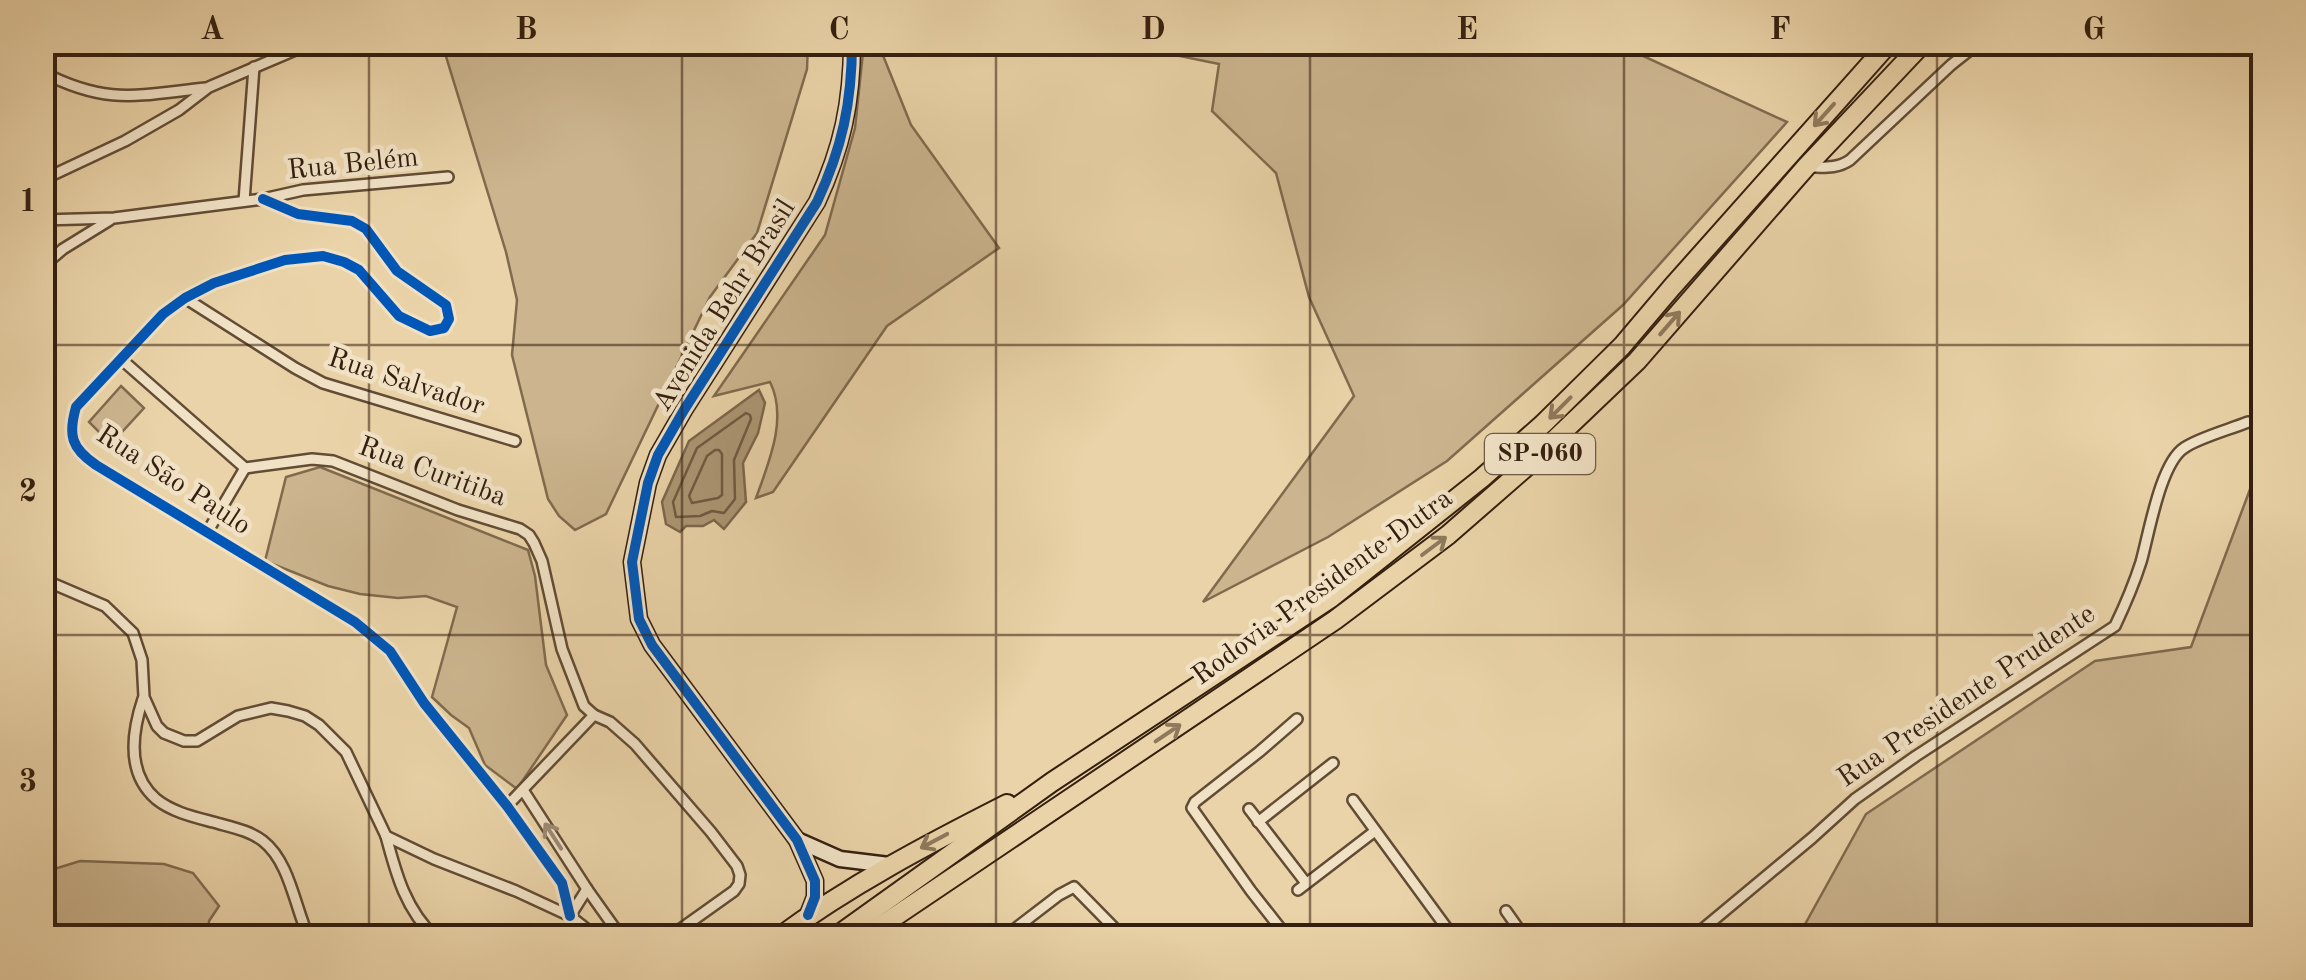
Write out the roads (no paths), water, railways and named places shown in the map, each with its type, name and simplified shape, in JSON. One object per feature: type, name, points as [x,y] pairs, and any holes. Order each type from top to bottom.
[{"type":"highway","name":"Rodovia Presidente Dutra","points":[[834,938],[1052,782],[1331,598],[1482,478],[1622,346],[1890,42]]},
{"type":"highway","name":"Rodovia Presidente Dutra","points":[[864,938],[1336,620],[1448,536],[1638,361],[1806,167],[1924,42]]},
{"type":"highway","points":[[778,938],[889,865],[1052,782]]},
{"type":"street","points":[[42,180],[126,141],[209,87],[314,42]]},
{"type":"street","points":[[359,42],[380,42]]},
{"type":"street","name":"Avenida Behr Brasil","points":[[808,915],[815,897],[815,882],[797,840],[652,644],[638,618],[632,562],[648,483],[658,455],[816,202],[834,166],[846,119],[852,42]]},
{"type":"street","points":[[1806,167],[1842,166],[1980,42]]},
{"type":"street","points":[[244,201],[254,67]]},
{"type":"street","points":[[42,72],[97,94],[124,97],[209,87]]},
{"type":"street","name":"Rua Belém","points":[[262,199],[303,190],[448,177]]},
{"type":"street","name":"Rua São Paulo","points":[[42,220],[114,218],[262,199],[298,214],[352,221],[366,229],[397,271],[446,305],[449,319],[444,328],[430,332],[392,310],[359,270],[344,262],[323,256],[261,266],[214,283],[164,314],[76,407],[72,438],[86,458],[355,622],[390,652],[424,703],[507,806],[562,883],[570,916]]},
{"type":"street","points":[[42,267],[114,218]]},
{"type":"street","name":"Rua Salvador","points":[[185,298],[322,383],[515,441]]},
{"type":"street","points":[[120,359],[245,468],[208,531]]},
{"type":"street","name":"Rua Presidente Prudente","points":[[1692,938],[1855,799],[2115,626],[2174,459],[2183,448],[2248,422]]},
{"type":"street","name":"Rua Curitiba","points":[[245,468],[312,459],[333,461],[458,510],[520,529],[528,535],[542,561],[562,649],[584,706],[594,715]]},
{"type":"street","points":[[42,579],[92,598],[133,633],[142,660],[144,697],[157,726],[171,738],[197,741],[251,711],[272,708],[305,716],[320,725],[346,752],[386,836],[412,909],[436,938]]},
{"type":"street","points":[[144,697],[135,722],[133,752],[148,790],[157,800],[187,815],[262,840],[282,863],[309,938]]},
{"type":"street","points":[[507,806],[594,715],[610,722],[711,832],[740,875],[734,891],[668,938]]},
{"type":"street","points":[[1288,938],[1192,808],[1297,719]]},
{"type":"street","points":[[1258,822],[1333,763]]},
{"type":"street","points":[[42,788],[48,840]]},
{"type":"street","points":[[523,790],[587,889],[625,938]]},
{"type":"street","points":[[1353,800],[1454,938]]},
{"type":"street","points":[[1249,809],[1302,887],[1375,830]]},
{"type":"street","points":[[386,836],[570,916],[598,938]]},
{"type":"street","points":[[797,840],[840,858],[889,865]]},
{"type":"street","points":[[1003,938],[1071,888],[1078,890],[1124,938]]},
{"type":"street","points":[[570,916],[587,889]]},
{"type":"street","points":[[1506,911],[1525,938]]},
{"type":"water","points":[[759,390],[765,403],[758,433],[743,463],[746,502],[724,529],[714,520],[703,526],[686,526],[680,532],[666,524],[662,502],[689,441]]}]
